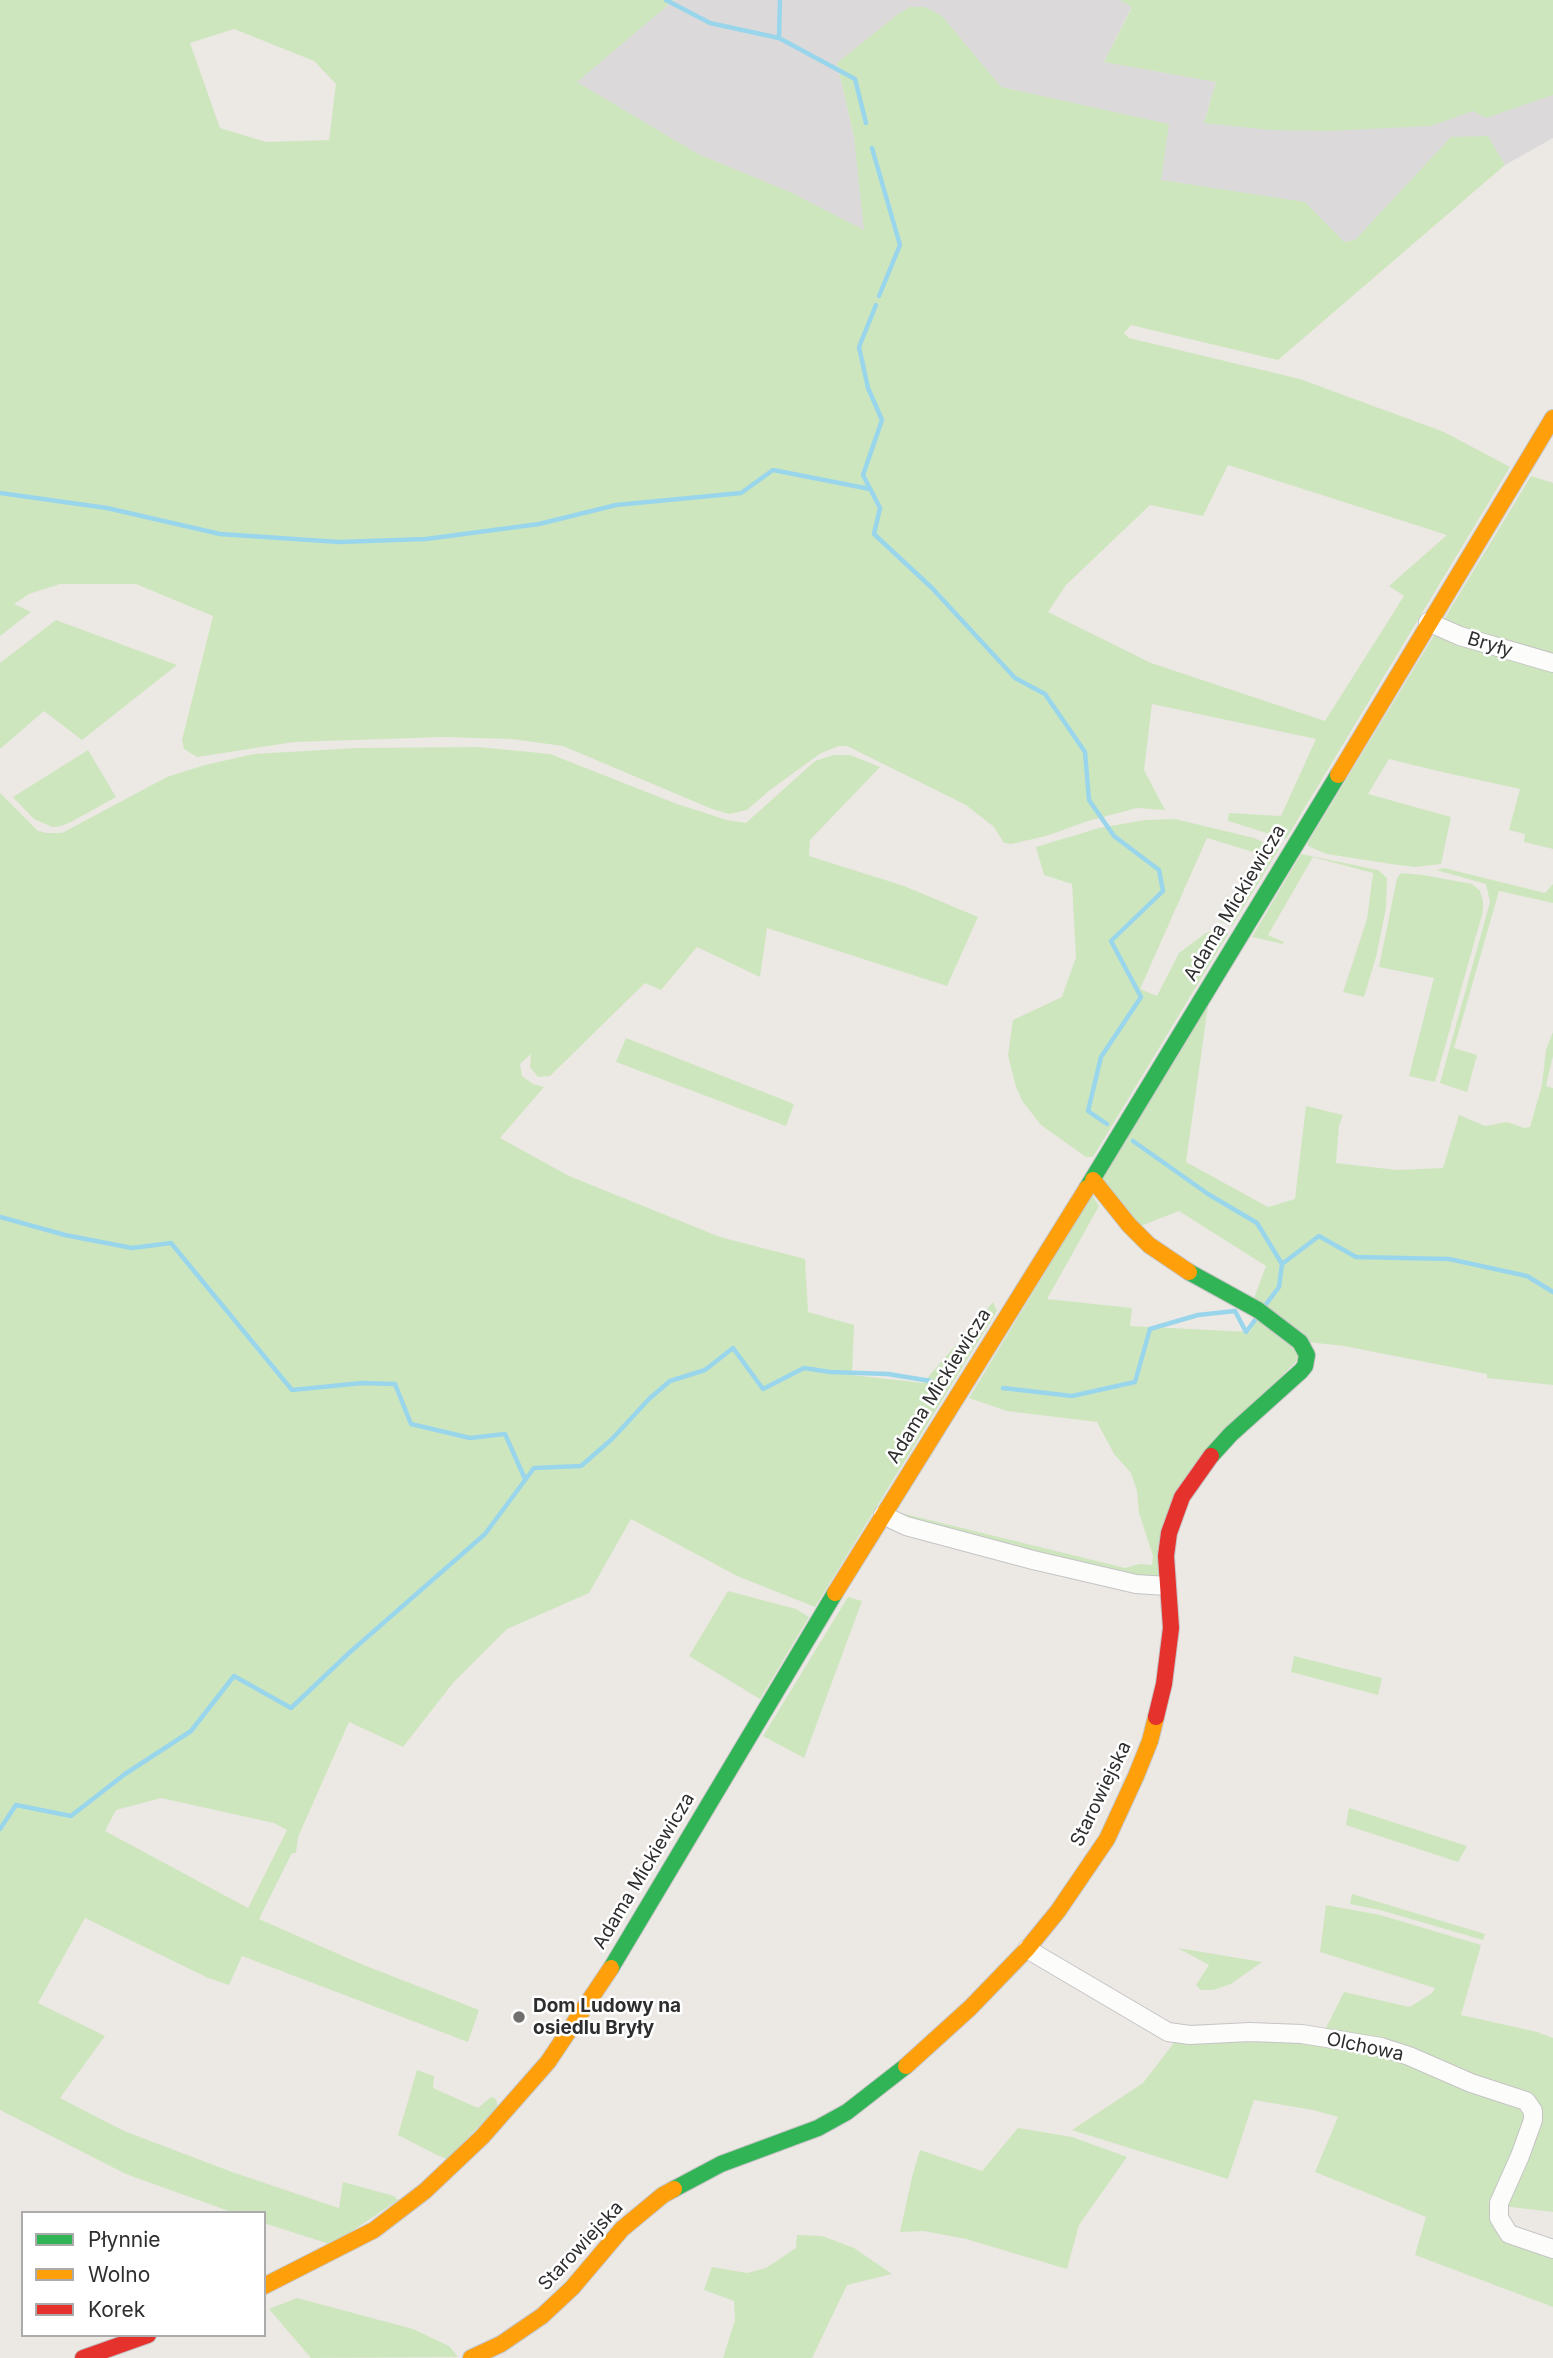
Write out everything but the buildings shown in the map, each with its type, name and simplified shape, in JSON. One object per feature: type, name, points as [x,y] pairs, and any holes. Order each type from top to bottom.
[{"type":"street","name":"Adama Mickiewicza","points":[[266,2285],[374,2230],[425,2191],[482,2137],[548,2062],[612,1966],[691,1831],[1093,1180],[1553,418]]},
{"type":"street","name":"Bryły","points":[[1428,622],[1460,636],[1553,663]]},
{"type":"street","name":"Starowiejska","points":[[471,2358],[501,2344],[542,2316],[572,2288],[615,2235],[663,2194],[721,2164],[793,2138],[847,2112],[898,2074],[970,2008],[1027,1950],[1058,1911],[1107,1839],[1150,1741],[1167,1668],[1171,1628],[1167,1586],[1169,1533],[1182,1497],[1204,1463],[1231,1434],[1305,1366],[1307,1355],[1304,1347],[1263,1314],[1182,1268],[1149,1245],[1093,1180]]},
{"type":"street","points":[[884,1516],[906,1526],[1033,1560],[1136,1584],[1167,1586]]},
{"type":"street","name":"Olchowa","points":[[1027,1950],[1168,2032],[1190,2035],[1250,2032],[1302,2034],[1381,2047],[1471,2083],[1526,2101],[1533,2111],[1533,2120],[1499,2203],[1499,2218],[1509,2234],[1553,2249]]},
{"type":"street","points":[[83,2358],[142,2337]]},
{"type":"shaded area","points":[[674,0],[1120,0],[1132,6],[1104,62],[1216,82],[1204,122],[1553,47],[1553,138],[1505,165],[1488,136],[1355,240],[1344,242],[1304,202],[1161,180],[1168,124],[1001,87],[942,16],[910,7],[837,63],[854,137],[865,231],[790,192],[698,154],[576,82]]},
{"type":"green space","points":[[0,0],[674,0],[577,82],[698,154],[790,192],[864,230],[854,137],[837,63],[910,7],[925,7],[942,16],[1001,87],[1169,124],[1161,180],[1305,202],[1344,242],[1355,240],[1451,137],[1488,136],[1505,165],[1278,360],[1131,325],[1124,333],[1129,338],[1300,379],[1444,432],[1510,467],[1286,839],[1228,821],[1229,813],[1281,816],[1316,739],[1152,704],[1144,770],[1165,810],[1137,808],[1011,844],[1004,843],[994,827],[966,805],[847,746],[821,753],[747,810],[729,814],[563,746],[512,739],[443,737],[294,742],[197,757],[184,749],[182,740],[213,616],[136,584],[60,584],[29,594],[14,604],[31,612],[0,636]],"holes":[[[234,29],[314,61],[336,84],[329,140],[266,142],[220,128],[190,43]],[[1228,465],[1447,535],[1389,586],[1404,596],[1325,721],[1151,663],[1048,612],[1066,585],[1150,505],[1203,516]]]},
{"type":"green space","points":[[1120,0],[1553,0],[1553,95],[1486,118],[1473,111],[1431,126],[1328,131],[1270,130],[1204,123],[1216,82],[1104,62],[1132,7]]},
{"type":"green space","points":[[1531,476],[1553,483],[1553,659],[1443,621]]},
{"type":"green space","points":[[56,620],[177,665],[82,740],[44,711],[0,749],[0,663]]},
{"type":"green space","points":[[1435,634],[1553,666],[1553,849],[1524,842],[1525,834],[1509,830],[1520,789],[1389,759],[1368,794],[1451,817],[1441,864],[1415,867],[1391,864],[1327,854],[1310,847],[1307,844]]},
{"type":"green space","points":[[478,747],[550,754],[677,804],[727,820],[746,823],[815,761],[833,755],[850,755],[880,767],[810,840],[809,856],[904,886],[978,917],[947,986],[767,928],[760,977],[697,947],[661,990],[645,983],[550,1076],[538,1077],[530,1067],[531,1054],[520,1064],[522,1076],[533,1084],[544,1087],[500,1138],[569,1176],[720,1237],[805,1259],[808,1312],[854,1325],[852,1375],[923,1383],[993,1302],[997,1311],[815,1607],[737,1576],[631,1519],[589,1593],[507,1629],[453,1683],[403,1747],[349,1722],[298,1837],[296,1853],[292,1853],[259,1919],[361,1964],[479,2010],[468,2042],[242,1956],[229,1985],[206,1977],[85,1918],[38,2003],[105,2036],[60,2098],[124,2131],[232,2172],[339,2208],[343,2182],[394,2196],[398,2200],[329,2244],[266,2224],[266,2211],[228,2211],[126,2174],[0,2110],[0,793],[38,831],[62,833],[167,777],[254,754],[357,748]],"holes":[[[161,1798],[274,1823],[287,1830],[248,1908],[105,1831],[116,1810]]]},
{"type":"green space","points":[[88,750],[116,797],[71,822],[52,827],[34,819],[13,797]]},
{"type":"green space","points":[[1175,819],[1254,838],[1279,849],[1232,926],[1220,921],[1260,854],[1207,838],[1140,989],[1157,996],[1179,953],[1206,933],[1218,929],[1228,934],[1093,1157],[1086,1157],[1041,1125],[1023,1102],[1016,1087],[1008,1055],[1013,1020],[1062,997],[1076,957],[1072,884],[1044,875],[1036,847],[1099,828],[1145,820]]},
{"type":"green space","points":[[1301,854],[1378,870],[1387,878],[1386,908],[1364,997],[1343,992],[1367,919],[1373,873],[1313,857],[1268,935],[1284,942],[1283,944],[1252,937]]},
{"type":"green space","points":[[1444,868],[1545,893],[1553,884],[1553,903],[1499,891],[1454,1048],[1477,1055],[1467,1092],[1440,1083],[1490,902],[1486,884],[1436,870]]},
{"type":"green space","points":[[1401,873],[1472,884],[1480,891],[1483,901],[1483,911],[1435,1082],[1409,1076],[1434,978],[1379,967],[1397,878]]},
{"type":"green space","points":[[1209,999],[1186,1162],[1268,1207],[1295,1199],[1306,1106],[1343,1115],[1339,1125],[1336,1163],[1397,1170],[1443,1168],[1459,1115],[1485,1126],[1507,1122],[1524,1128],[1530,1127],[1542,1085],[1546,1050],[1553,1032],[1553,1056],[1546,1086],[1553,1088],[1553,1385],[1487,1378],[1487,1374],[1344,1346],[1308,1342],[1253,1301],[1266,1266],[1179,1211],[1138,1227],[1099,1179]]},
{"type":"green space","points":[[626,1038],[794,1104],[786,1126],[616,1062]]},
{"type":"green space","points":[[1092,1195],[1099,1206],[1047,1299],[1132,1308],[1130,1326],[1250,1332],[1257,1316],[1304,1353],[1202,1459],[1159,1577],[1113,1574],[902,1516],[901,1513],[1125,1568],[1140,1564],[1152,1565],[1153,1556],[1139,1513],[1137,1491],[1131,1473],[1114,1454],[1097,1422],[1007,1411],[969,1398]]},
{"type":"green space","points":[[728,1591],[796,1609],[809,1617],[760,1699],[689,1656]]},
{"type":"green space","points":[[848,1597],[862,1601],[804,1758],[763,1736]]},
{"type":"green space","points":[[1294,1656],[1382,1678],[1378,1695],[1291,1672]]},
{"type":"green space","points":[[1349,1808],[1467,1846],[1458,1862],[1346,1825]]},
{"type":"green space","points":[[1352,1894],[1485,1934],[1483,1940],[1350,1904]]},
{"type":"green space","points":[[1326,1905],[1380,1915],[1481,1945],[1461,2015],[1553,2038],[1553,2212],[1494,2205],[1494,2222],[1553,2253],[1553,2307],[1415,2255],[1426,2217],[1315,2172],[1338,2117],[1254,2100],[1228,2179],[1072,2130],[1143,2083],[1177,2039],[1324,2032],[1344,1992],[1410,2007],[1432,1993],[1435,1988],[1320,1952]]},
{"type":"green space","points":[[1178,1948],[1262,1962],[1231,1984],[1213,1990],[1201,1990],[1196,1985],[1209,1965]]},
{"type":"green space","points":[[417,2070],[434,2076],[433,2088],[478,2108],[491,2097],[496,2099],[498,2107],[447,2159],[398,2135]]},
{"type":"green space","points":[[1018,2128],[1072,2137],[1127,2157],[1079,2225],[1067,2269],[966,2239],[924,2231],[900,2232],[920,2150],[982,2171]]},
{"type":"green space","points":[[797,2235],[822,2236],[854,2248],[892,2274],[847,2285],[812,2358],[723,2358],[735,2320],[734,2301],[704,2290],[712,2267],[747,2273],[766,2268],[796,2248]]},
{"type":"green space","points":[[297,2298],[413,2329],[449,2346],[458,2357],[311,2358],[269,2309]]},
{"type":"waterway","points":[[666,0],[710,23],[779,38],[855,79],[866,123]]},
{"type":"waterway","points":[[779,38],[780,0]]},
{"type":"waterway","points":[[872,148],[900,245],[879,296]]},
{"type":"waterway","points":[[876,305],[859,347],[868,388],[882,420],[863,475],[880,508],[874,534],[932,588],[1015,678],[1045,694],[1085,752],[1089,800],[1114,836],[1159,870],[1163,891],[1111,941],[1141,997],[1101,1057],[1088,1111],[1107,1124]]},
{"type":"waterway","points":[[0,493],[107,508],[220,534],[339,542],[426,539],[539,524],[616,505],[741,493],[773,470],[870,489]]},
{"type":"waterway","points":[[1133,1141],[1208,1194],[1257,1223],[1282,1264],[1319,1236],[1356,1257],[1449,1259],[1527,1276],[1553,1292]]},
{"type":"waterway","points":[[0,1217],[65,1235],[132,1248],[171,1243],[292,1390],[362,1383],[395,1384],[411,1424],[470,1438],[505,1434],[525,1479]]},
{"type":"waterway","points":[[1264,1307],[1279,1287],[1282,1264]]},
{"type":"waterway","points":[[1003,1388],[1072,1396],[1135,1382],[1150,1329],[1198,1315],[1235,1311],[1246,1332],[1255,1320]]},
{"type":"waterway","points":[[0,1829],[16,1805],[71,1816],[125,1774],[191,1731],[234,1676],[291,1708],[349,1653],[485,1534],[534,1468],[581,1466],[670,1381],[705,1370],[733,1348],[763,1389],[804,1368],[830,1372],[888,1374],[931,1381]]},
{"type":"traffic: fast","points":[[1087,1188],[1338,775]]},
{"type":"traffic: fast","points":[[1189,1272],[1258,1310],[1300,1342],[1307,1355],[1301,1371],[1231,1434],[1211,1456]]},
{"type":"traffic: fast","points":[[611,1968],[835,1593]]},
{"type":"traffic: fast","points":[[674,2189],[721,2164],[818,2128],[847,2112],[906,2066]]},
{"type":"traffic: slow","points":[[1338,775],[1553,418]]},
{"type":"traffic: slow","points":[[1093,1180],[1149,1245],[1189,1272]]},
{"type":"traffic: slow","points":[[835,1593],[1087,1188]]},
{"type":"traffic: slow","points":[[906,2066],[970,2008],[1027,1949],[1058,1911],[1107,1839],[1136,1776],[1156,1717]]},
{"type":"traffic: slow","points":[[266,2285],[374,2230],[425,2191],[482,2137],[548,2062],[611,1968]]},
{"type":"traffic: slow","points":[[471,2358],[501,2344],[542,2316],[572,2288],[622,2229],[674,2189]]},
{"type":"traffic: jam","points":[[1156,1717],[1164,1684],[1171,1628],[1166,1556],[1169,1533],[1182,1497],[1211,1456]]},
{"type":"traffic: jam","points":[[83,2358],[142,2337]]},
{"type":"place","name":"Dom Ludowy na osiedlu Bryły","points":[[519,2017]]}]
